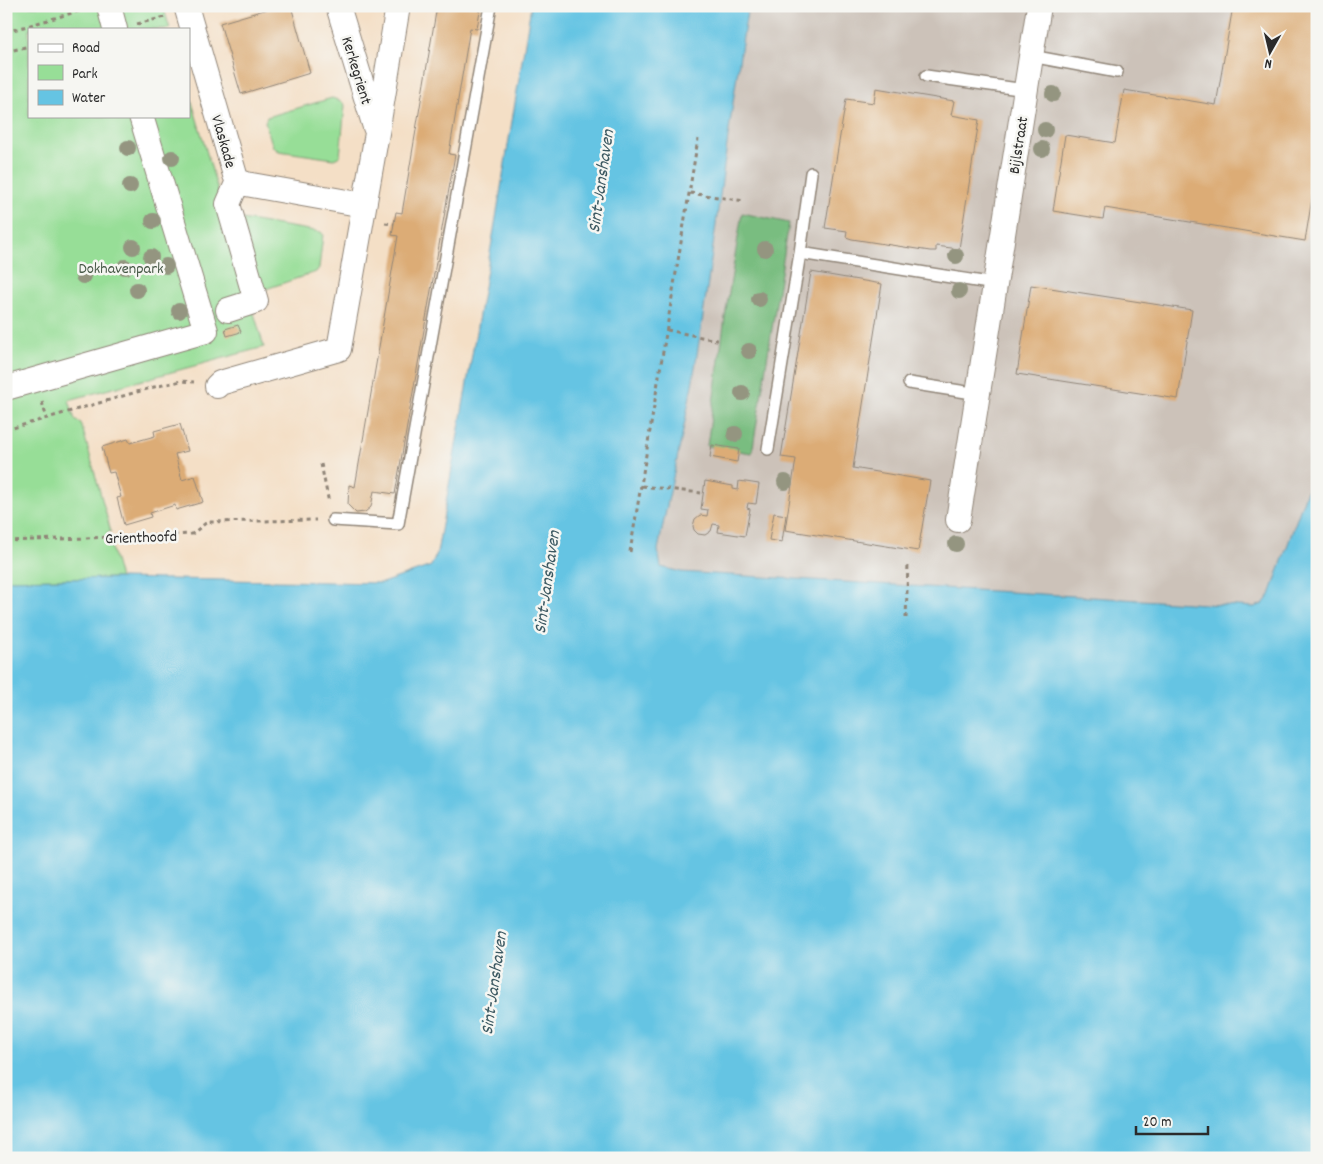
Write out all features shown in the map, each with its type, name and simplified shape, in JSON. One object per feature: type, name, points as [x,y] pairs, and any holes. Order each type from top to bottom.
[{"type":"street","name":"Vlaskade","points":[[186,6],[234,175],[238,181],[364,205]]},
{"type":"street","name":"Kerkegrient","points":[[338,6],[377,133]]},
{"type":"street","points":[[217,386],[220,383],[339,349],[398,6]]},
{"type":"street","name":"Bijlstraat","points":[[958,520],[1040,6]]},
{"type":"street","points":[[98,8],[115,28]]},
{"type":"street","points":[[6,388],[206,331],[143,118]]},
{"type":"street","points":[[228,310],[256,301],[228,204],[238,181]]},
{"type":"lane","points":[[333,520],[398,524],[491,6]]},
{"type":"lane","points":[[1031,56],[1117,72]]},
{"type":"lane","points":[[926,76],[1026,90]]},
{"type":"lane","points":[[768,449],[800,253],[811,172]]},
{"type":"lane","points":[[800,253],[995,284]]},
{"type":"lane","points":[[909,383],[979,394]]},
{"type":"path","points":[[6,32],[98,8]]},
{"type":"path","points":[[6,52],[28,46]]},
{"type":"path","points":[[630,552],[698,139]]},
{"type":"path","points":[[690,193],[745,201]]},
{"type":"path","points":[[667,330],[721,340]]},
{"type":"path","points":[[6,430],[180,381],[201,382],[217,386]]},
{"type":"path","points":[[321,464],[333,520]]},
{"type":"path","points":[[642,486],[700,493]]},
{"type":"path","name":"Grienthoofd","points":[[6,541],[192,534],[207,522],[333,520]]},
{"type":"path","points":[[906,618],[908,564]]},
{"type":"shaded area","points":[[701,6],[1317,6],[1317,637],[574,613]]},
{"type":"green space","name":"Dokhavenpark","points":[[6,6],[163,6],[170,28],[28,28],[28,118],[190,118],[190,95],[264,347],[69,400],[75,420],[81,423],[111,532],[107,532],[120,578],[6,580]]},
{"type":"green space","points":[[332,98],[341,101],[345,105],[340,156],[334,159],[279,151],[273,147],[265,122],[267,117]]},
{"type":"green space","points":[[742,213],[789,223],[752,453],[707,446]]},
{"type":"green space","points":[[242,219],[321,232],[323,234],[319,268],[316,272],[260,291]]},
{"type":"water","name":"Sint-Janshaven","points":[[531,6],[748,6],[696,361],[688,409],[658,550],[661,567],[681,572],[1254,607],[1263,604],[1270,595],[1317,462],[1317,1158],[6,1158],[6,580],[120,578],[382,583],[431,566],[437,553]]},
{"type":"building","points":[[278,6],[291,6],[310,73],[241,94],[220,23]]},
{"type":"building","points":[[437,6],[481,6],[477,29],[470,28],[449,154],[455,155],[395,494],[374,491],[371,507],[365,512],[356,513],[348,505],[349,485],[355,487],[398,236],[392,235],[396,212],[402,213]]},
{"type":"building","points":[[1233,6],[1300,6],[1317,9],[1317,168],[1305,241],[1105,208],[1103,219],[1053,211],[1065,135],[1115,143],[1124,90],[1216,105]]},
{"type":"building","points":[[876,88],[954,101],[951,115],[979,120],[959,249],[936,246],[936,251],[930,251],[852,239],[846,237],[847,231],[825,228],[846,99],[874,103]]},
{"type":"building","points":[[811,272],[882,284],[853,468],[930,481],[918,551],[785,530],[796,459],[781,457]]},
{"type":"building","points":[[1031,285],[1192,310],[1178,399],[1017,374]]},
{"type":"building","points":[[238,325],[241,332],[227,336],[225,329]]},
{"type":"building","points":[[180,424],[188,451],[175,454],[182,480],[195,476],[203,502],[176,510],[175,505],[150,513],[151,517],[124,525],[117,498],[121,497],[114,472],[109,473],[102,447],[128,439],[130,443],[155,436],[154,431]]},
{"type":"building","points":[[712,445],[739,449],[737,462],[710,457]]},
{"type":"building","points":[[705,481],[733,486],[733,489],[738,490],[739,481],[759,484],[756,504],[748,503],[747,508],[750,509],[745,536],[718,532],[719,525],[713,524],[711,531],[705,535],[698,534],[694,530],[695,519],[700,515],[707,516],[708,510],[701,509]]},
{"type":"building","points":[[774,513],[786,515],[782,542],[769,540]]}]
